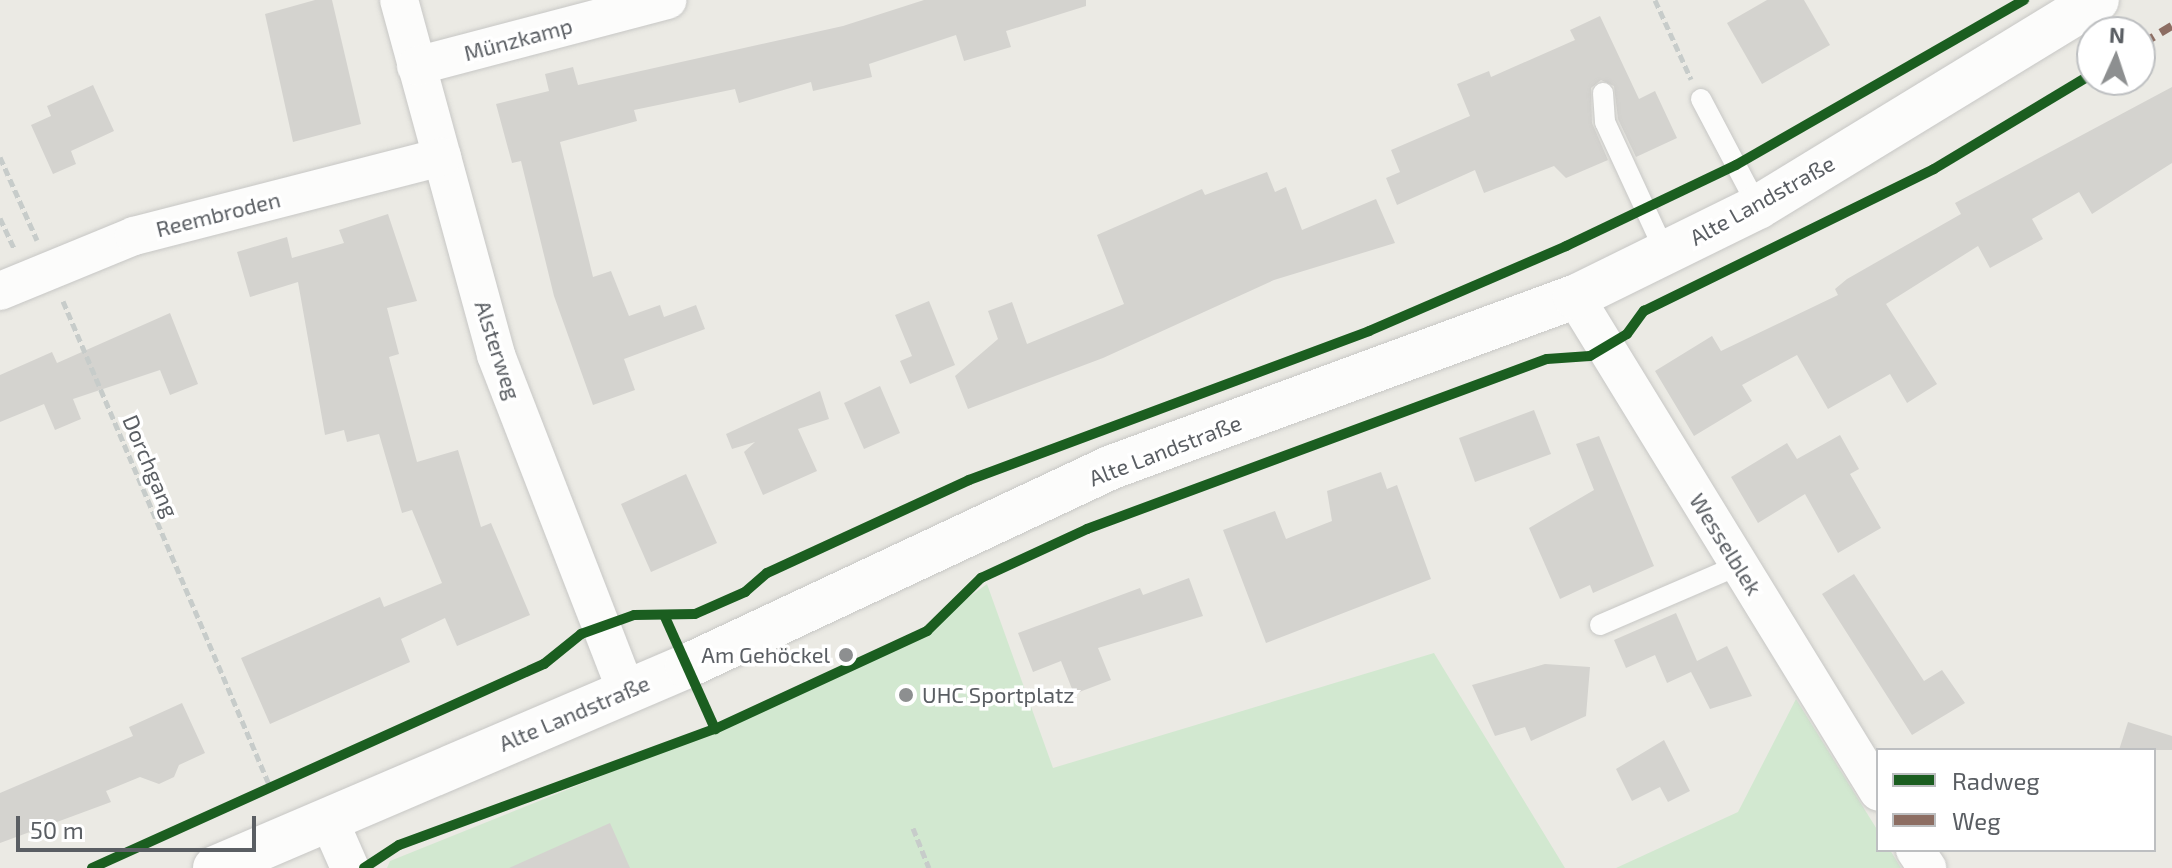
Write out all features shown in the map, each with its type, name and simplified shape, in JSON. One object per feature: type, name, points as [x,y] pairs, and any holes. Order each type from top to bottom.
[{"type":"main road","name":"Alte Landstraße","points":[[215,868],[626,691],[1112,467],[1575,297],[1758,207],[2097,0]]},
{"type":"street","name":"Alsterweg","points":[[399,0],[496,355],[626,691]]},
{"type":"street","name":"Münzkamp","points":[[416,66],[667,0]]},
{"type":"street","name":"Reembroden","points":[[0,291],[134,236],[442,157]]},
{"type":"street","name":"Wesselblek","points":[[1575,297],[1876,788]]},
{"type":"street","points":[[328,818],[350,868]]},
{"type":"lane","points":[[1603,93],[1605,122],[1665,252]]},
{"type":"lane","points":[[1701,99],[1758,207]]},
{"type":"lane","points":[[1600,625],[1739,565]]},
{"type":"path","points":[[1655,0],[1701,99]]},
{"type":"path","points":[[913,828],[929,868]]},
{"type":"green space","name":"UHC Sportplatz","points":[[987,584],[1053,768],[1434,653],[1565,868],[387,868],[390,861],[698,737],[926,628]]},
{"type":"green space","points":[[1796,699],[1876,828],[1876,852],[1891,852],[1901,868],[1616,868],[1738,812]]},
{"type":"building","points":[[315,0],[332,0],[361,124],[293,142],[265,14]]},
{"type":"building","points":[[924,0],[1086,0],[1086,6],[1006,31],[1011,47],[964,61],[956,35],[869,64],[872,77],[813,91],[811,82],[739,103],[735,89],[634,110],[637,121],[560,142],[593,277],[611,271],[629,316],[660,305],[664,317],[696,305],[705,329],[624,359],[635,390],[593,405],[554,296],[521,161],[512,163],[496,104],[549,91],[545,74],[573,67],[578,85],[843,26]]},
{"type":"building","points":[[1767,0],[1804,0],[1830,45],[1762,84],[1727,23]]},
{"type":"building","points":[[1600,16],[1639,99],[1655,91],[1677,138],[1636,157],[1618,119],[1614,86],[1601,80],[1591,88],[1592,123],[1608,160],[1566,178],[1554,166],[1484,193],[1475,170],[1397,205],[1386,178],[1400,172],[1391,150],[1470,116],[1457,84],[1489,71],[1491,77],[1575,40],[1570,30]]},
{"type":"building","points":[[93,85],[114,131],[71,151],[76,164],[53,174],[31,125],[51,116],[47,106]]},
{"type":"building","points":[[2172,87],[2172,163],[2092,214],[2079,192],[2032,219],[2043,239],[1990,268],[1978,246],[1886,304],[1937,384],[1907,403],[1890,374],[1828,409],[1797,355],[1742,385],[1752,401],[1694,436],[1655,371],[1712,336],[1721,351],[1838,295],[1835,289],[1847,279],[1961,214],[1955,203]]},
{"type":"building","points":[[1267,172],[1275,192],[1286,187],[1302,230],[1376,199],[1395,243],[1274,280],[1103,358],[968,409],[955,376],[998,339],[988,311],[1012,302],[1027,344],[1124,304],[1097,235],[1202,189],[1205,195]]},
{"type":"building","points":[[388,214],[417,301],[387,308],[399,354],[389,357],[417,462],[458,450],[481,527],[491,523],[530,615],[457,646],[445,618],[401,639],[410,662],[270,724],[241,658],[380,597],[384,607],[442,583],[412,510],[402,513],[379,434],[347,442],[344,430],[325,435],[298,282],[250,297],[237,252],[287,237],[292,258],[344,243],[339,230]]},
{"type":"building","points":[[929,301],[955,365],[910,384],[900,361],[912,356],[895,315]]},
{"type":"building","points":[[170,313],[198,384],[170,395],[160,370],[73,399],[81,419],[55,430],[44,404],[0,422],[0,375],[52,352],[57,363]]},
{"type":"building","points":[[880,386],[900,433],[864,449],[844,403]]},
{"type":"building","points":[[820,391],[829,419],[798,429],[817,471],[763,495],[744,452],[755,442],[732,449],[726,434]]},
{"type":"building","points":[[1534,410],[1551,454],[1475,482],[1459,438]]},
{"type":"building","points":[[1840,435],[1859,469],[1850,474],[1881,528],[1838,553],[1805,494],[1758,523],[1731,477],[1787,443],[1797,459]]},
{"type":"building","points":[[1599,436],[1654,566],[1593,593],[1590,585],[1560,599],[1529,528],[1594,490],[1576,444]]},
{"type":"building","points":[[1381,472],[1387,489],[1397,485],[1431,579],[1266,643],[1223,530],[1275,511],[1286,539],[1332,521],[1327,491]]},
{"type":"building","points":[[686,474],[717,543],[651,572],[621,504]]},
{"type":"building","points":[[1854,574],[1924,681],[1942,670],[1965,703],[1912,735],[1822,594]]},
{"type":"building","points":[[1189,578],[1203,616],[1098,648],[1111,680],[1074,694],[1061,661],[1033,672],[1018,633],[1140,588],[1143,595]]},
{"type":"building","points":[[1676,613],[1697,661],[1727,646],[1752,696],[1710,709],[1691,672],[1667,683],[1655,655],[1626,668],[1614,640]]},
{"type":"building","points":[[1545,664],[1590,667],[1586,716],[1531,741],[1525,727],[1495,736],[1472,685]]},
{"type":"building","points":[[182,703],[205,753],[179,765],[174,777],[159,784],[140,777],[106,791],[111,802],[0,843],[0,793],[133,736],[129,727]]},
{"type":"building","points":[[2128,722],[2172,736],[2172,750],[2120,748]]},
{"type":"building","points":[[1664,740],[1690,791],[1668,802],[1660,787],[1632,801],[1616,769]]},
{"type":"building","points":[[610,823],[630,868],[509,868]]},
{"type":"marked path","points":[[2156,36],[2172,26]]},
{"type":"cycle path","points":[[92,868],[544,664],[581,634],[634,615],[695,614],[745,592],[767,573],[969,480],[1369,331],[1566,246],[1736,165],[2024,0]]},
{"type":"cycle path","points":[[364,868],[399,845],[715,729],[927,631],[981,578],[1087,529],[1547,359],[1590,356],[1627,334],[1644,311],[1934,169],[2076,84]]},
{"type":"cycle path","points":[[665,617],[715,729]]},
{"type":"place","name":"Am Gehöckel","points":[[846,655]]},
{"type":"place","name":"UHC Sportplatz","points":[[906,695]]}]
